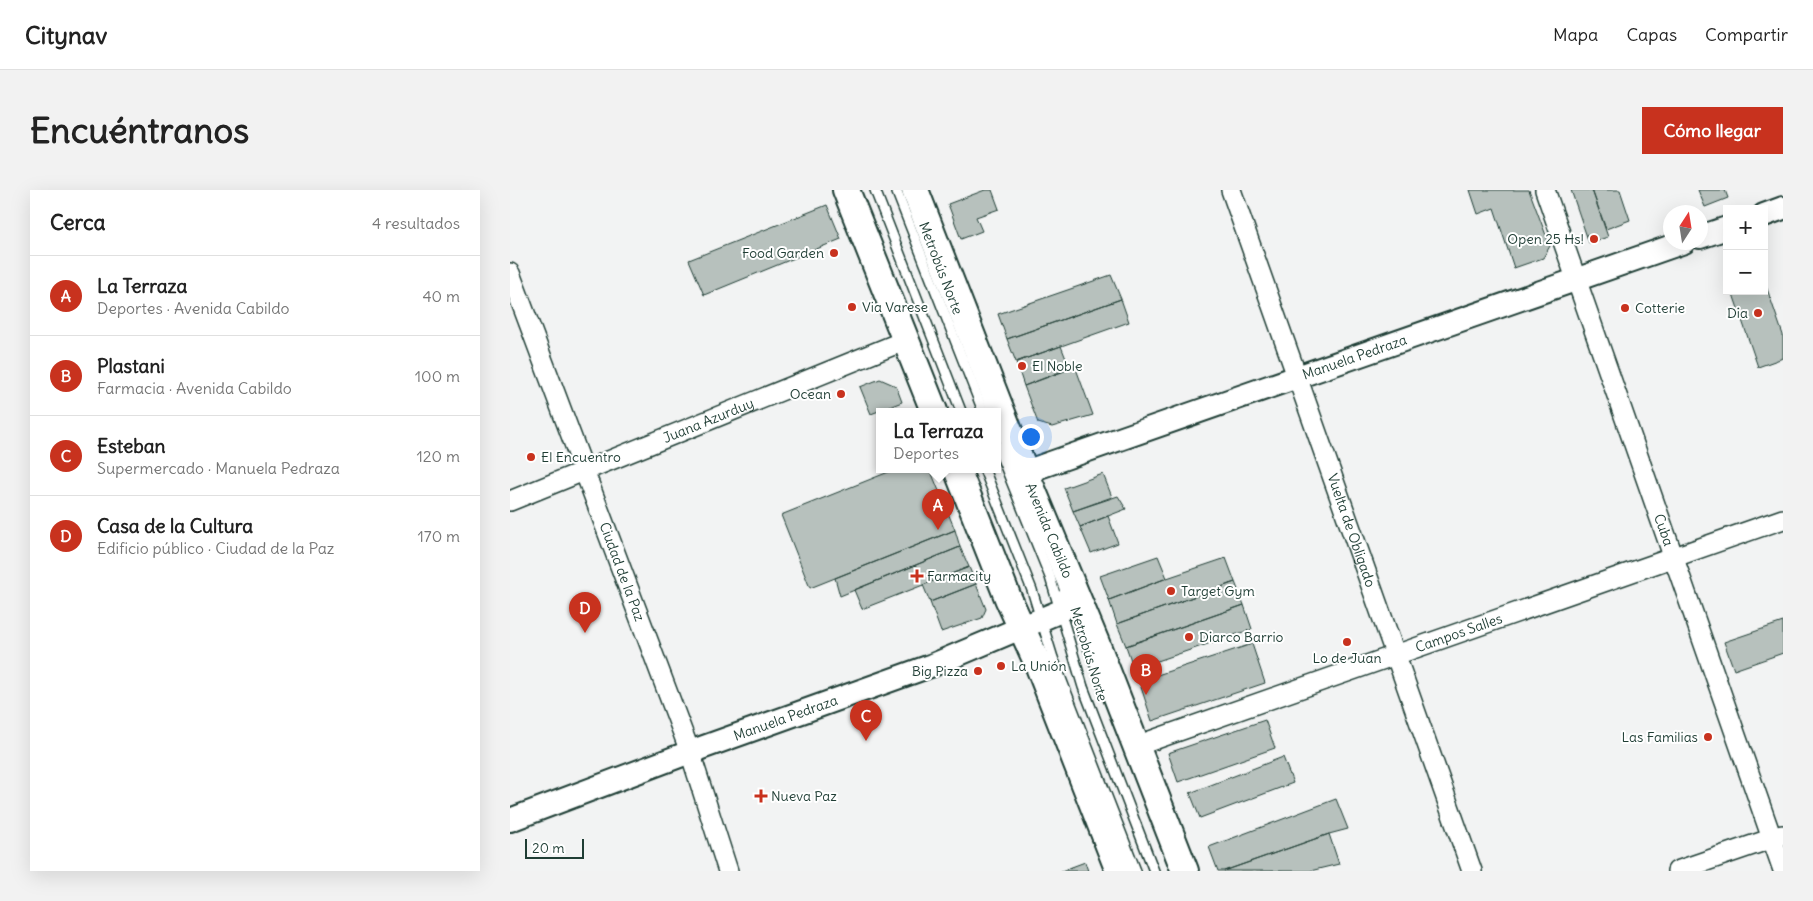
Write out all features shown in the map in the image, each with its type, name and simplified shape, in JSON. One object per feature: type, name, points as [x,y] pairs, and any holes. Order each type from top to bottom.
[{"type":"main road","points":[[846,190],[933,408]]},
{"type":"main road","name":"Avenida Cabildo","points":[[914,191],[1000,408]]},
{"type":"main road","name":"Avenida Cabildo","points":[[1001,411],[1074,588],[1185,871]]},
{"type":"main road","points":[[959,473],[1008,598],[1031,624],[1038,664],[1119,871]]},
{"type":"street","name":"Vuelta de Obligado","points":[[1231,190],[1299,376],[1395,657],[1472,871]]},
{"type":"street","name":"Cuba","points":[[1545,190],[1674,557],[1777,837],[1783,870]]},
{"type":"street","points":[[1768,214],[1783,208]]},
{"type":"street","points":[[1708,234],[1723,229]]},
{"type":"street","name":"Manuela Pedraza","points":[[1025,472],[1663,249]]},
{"type":"street","name":"Ciudad de la Paz","points":[[510,273],[690,752],[728,871]]},
{"type":"street","name":"Juana Azurduy","points":[[510,502],[906,340]]},
{"type":"street","name":"Campos Salles","points":[[1136,746],[1395,657],[1783,519]]},
{"type":"street","points":[[1061,612],[1074,588]]},
{"type":"street","name":"Manuela Pedraza","points":[[510,820],[690,752],[933,665],[1061,612]]},
{"type":"street","points":[[1677,871],[1777,837]]},
{"type":"lane","points":[[875,190],[961,408]]},
{"type":"lane","name":"Metrobús Norte","points":[[914,191],[982,408]]},
{"type":"lane","name":"Metrobús Norte","points":[[1001,456],[1050,577],[1083,687],[1154,871]]},
{"type":"lane","points":[[986,473],[1032,590],[1031,624],[1053,658],[1136,871]]},
{"type":"building","points":[[985,190],[992,190],[999,209],[976,217],[982,231],[961,239],[948,204]]},
{"type":"building","points":[[1470,190],[1529,190],[1550,246],[1543,258],[1514,268],[1494,208],[1478,214]]},
{"type":"building","points":[[1571,190],[1592,190],[1608,237],[1589,243]]},
{"type":"building","points":[[1592,190],[1620,190],[1630,220],[1606,229]]},
{"type":"building","points":[[1698,190],[1725,190],[1728,198],[1708,206],[1704,205]]},
{"type":"building","points":[[827,205],[841,239],[704,295],[689,260]]},
{"type":"building","points":[[1111,275],[1121,299],[1007,339],[998,314]]},
{"type":"building","name":"Dia","points":[[1768,292],[1783,335],[1783,358],[1758,367],[1733,295],[1768,295]]},
{"type":"building","points":[[1121,299],[1129,322],[1016,362],[1007,339]]},
{"type":"building","points":[[1061,346],[1070,369],[1024,386],[1016,362]]},
{"type":"building","points":[[1075,366],[1093,415],[1052,427],[1038,423],[1024,386]]},
{"type":"building","points":[[880,379],[896,386],[902,402],[886,408],[876,408],[876,412],[871,414],[860,387]]},
{"type":"building","points":[[886,473],[932,473],[955,530],[810,588],[781,515]]},
{"type":"building","points":[[1103,474],[1112,497],[1073,511],[1064,488]]},
{"type":"building","points":[[1118,496],[1126,509],[1080,527],[1073,511]]},
{"type":"building","points":[[1108,516],[1118,543],[1091,553],[1080,527]]},
{"type":"building","points":[[955,530],[960,547],[840,596],[835,578]]},
{"type":"building","name":"Farmacity","points":[[960,547],[969,567],[862,609],[854,590]]},
{"type":"building","points":[[1158,556],[1167,578],[1109,600],[1100,576]]},
{"type":"building","name":"Target Gym","points":[[1226,558],[1235,582],[1117,624],[1109,600]]},
{"type":"building","points":[[969,567],[976,584],[930,602],[923,585]]},
{"type":"building","points":[[1235,582],[1244,605],[1126,646],[1117,624]]},
{"type":"building","points":[[976,584],[986,609],[982,618],[941,632],[930,602]]},
{"type":"building","name":"Diarco Barrio","points":[[1244,605],[1252,629],[1134,669],[1126,646]]},
{"type":"building","points":[[1783,622],[1783,653],[1734,670],[1724,642]]},
{"type":"building","points":[[1252,644],[1265,683],[1152,721],[1139,681]]},
{"type":"building","points":[[1265,720],[1275,748],[1178,782],[1168,753]]},
{"type":"building","points":[[1283,757],[1293,783],[1200,818],[1190,793]]},
{"type":"building","points":[[1336,799],[1348,829],[1224,871],[1218,871],[1209,847]]},
{"type":"building","points":[[1329,834],[1339,864],[1310,871],[1224,871]]},
{"type":"building","points":[[1085,862],[1088,871],[1061,871]]},
{"type":"place","name":"Open 25 Hs!","points":[[1594,239]]},
{"type":"place","name":"Food Garden","points":[[834,253]]},
{"type":"place","name":"Via Varese","points":[[852,307]]},
{"type":"place","name":"Cotterie","points":[[1625,308]]},
{"type":"place","name":"Dia","points":[[1758,313]]},
{"type":"place","name":"El Noble","points":[[1022,366]]},
{"type":"place","name":"Ocean","points":[[841,394]]},
{"type":"place","name":"El Encuentro","points":[[531,457]]},
{"type":"place","name":"La Terraza","points":[[938,530]]},
{"type":"place","name":"Farmacity","points":[[917,576]]},
{"type":"place","name":"Target Gym","points":[[1171,591]]},
{"type":"place","name":"Casa de la Cultura","points":[[585,633]]},
{"type":"place","name":"Diarco Barrio","points":[[1189,637]]},
{"type":"place","name":"Lo de Juan","points":[[1347,642]]},
{"type":"place","name":"La Unión","points":[[1001,666]]},
{"type":"place","name":"Big Pizza","points":[[978,671]]},
{"type":"place","name":"Plastani","points":[[1146,695]]},
{"type":"place","name":"Las Familias","points":[[1708,737]]},
{"type":"place","name":"Esteban","points":[[866,741]]},
{"type":"place","name":"Nueva Paz","points":[[761,796]]}]
